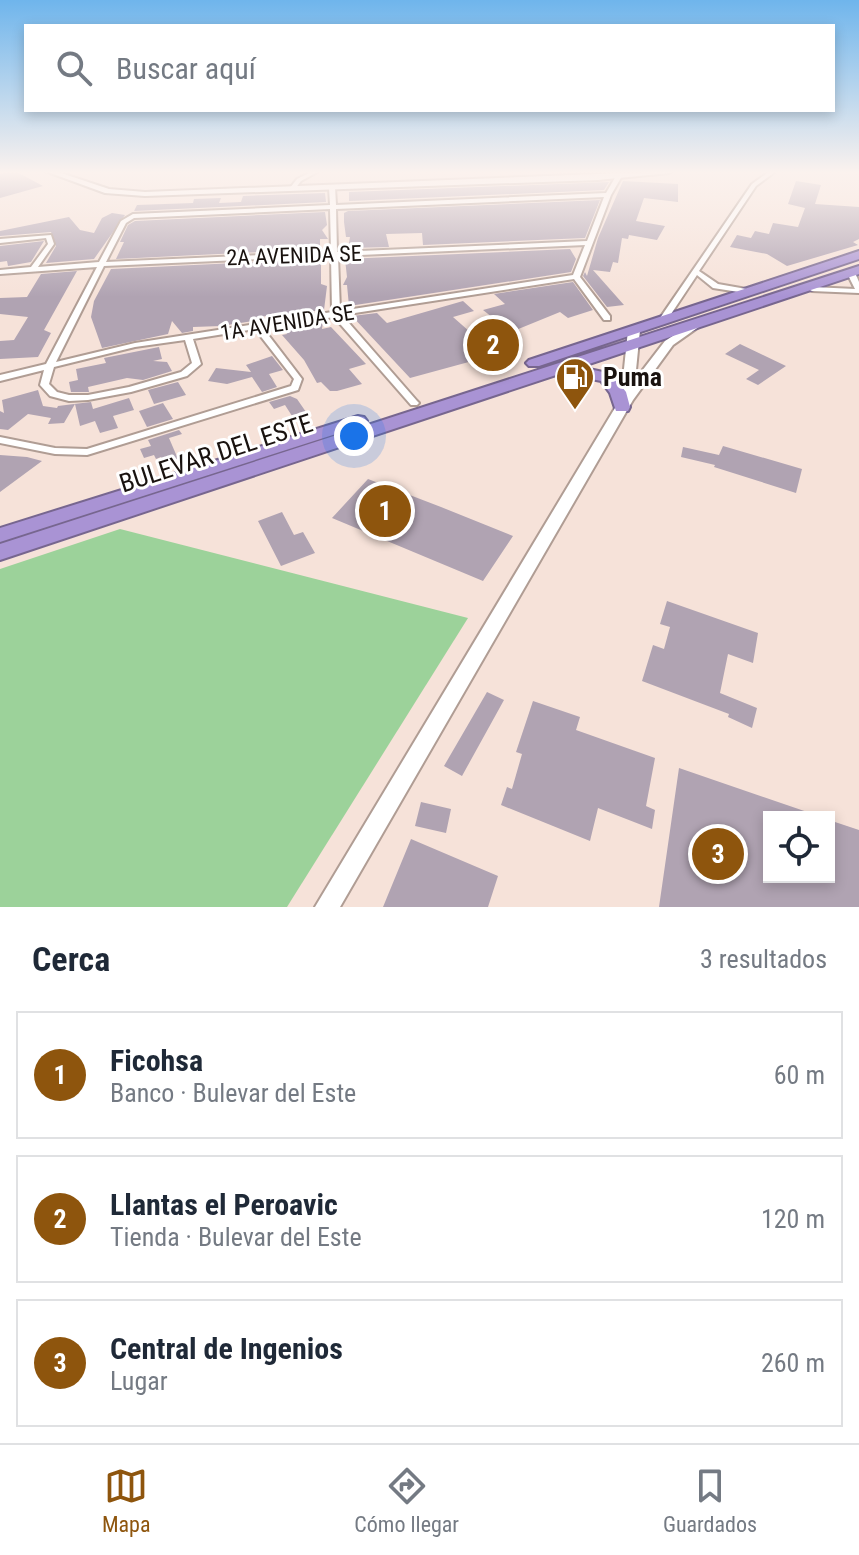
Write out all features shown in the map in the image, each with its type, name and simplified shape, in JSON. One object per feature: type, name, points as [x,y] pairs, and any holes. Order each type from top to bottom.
[{"type":"highway","name":"BULEVAR DEL ESTE","points":[[0,535],[414,403],[633,337],[696,324],[859,257]]},
{"type":"highway","name":"BULEVAR DEL ESTE","points":[[633,337],[662,321],[749,292],[858,280]]},
{"type":"highway","points":[[788,286],[812,289],[858,280]]},
{"type":"highway","name":"BULEVAR DEL ESTE","points":[[0,552],[446,405],[551,364]]},
{"type":"highway","points":[[551,364],[606,377],[624,403]]},
{"type":"street","points":[[180,213],[139,215],[128,219],[50,365],[44,385],[49,394],[66,398],[92,397],[189,371],[198,359],[188,337]]},
{"type":"street","points":[[333,213],[336,314],[414,403]]},
{"type":"street","points":[[601,213],[576,277],[607,318]]},
{"type":"street","points":[[662,321],[698,273],[736,213]]},
{"type":"street","points":[[0,241],[49,236],[51,244],[34,267]]},
{"type":"street","name":"2A AVENIDA SE","points":[[0,272],[34,267],[589,243]]},
{"type":"street","points":[[698,273],[711,284],[749,292]]},
{"type":"street","name":"1A AVENIDA SE","points":[[0,378],[188,337],[576,277]]},
{"type":"street","points":[[327,907],[624,403],[669,343],[696,324]]},
{"type":"street","points":[[0,440],[55,451],[87,452],[295,388],[298,379],[258,327]]},
{"type":"street","points":[[624,403],[633,337]]},
{"type":"green space","points":[[120,529],[468,618],[287,907],[0,907],[0,569]]},
{"type":"building","points":[[111,213],[125,215],[94,259],[46,263],[56,246],[51,232],[0,236],[0,231],[69,217],[80,230],[94,233],[102,218]]},
{"type":"building","points":[[325,213],[327,225],[322,230],[328,239],[320,239],[320,249],[116,259],[128,225],[135,221]]},
{"type":"building","points":[[344,213],[595,213],[585,238],[423,245],[422,233],[386,234],[389,247],[348,248],[350,237],[346,237]]},
{"type":"building","points":[[609,213],[639,213],[636,221],[665,226],[657,240],[629,235],[628,239],[622,238],[618,263],[613,262],[610,272],[593,270],[624,305],[607,307],[583,276],[585,272],[587,276]]},
{"type":"building","points":[[803,213],[859,213],[859,239],[853,242],[858,245],[787,266],[767,254],[730,247],[737,235],[751,238],[755,231],[769,234],[773,223],[798,227]]},
{"type":"building","points":[[44,241],[31,262],[8,266],[7,261],[0,262],[0,246]]},
{"type":"building","points":[[570,249],[576,259],[571,272],[349,306],[347,285],[343,285],[347,277],[345,259]]},
{"type":"building","points":[[321,259],[321,284],[327,286],[324,310],[258,317],[253,321],[221,326],[193,327],[193,331],[182,333],[172,321],[168,334],[102,348],[91,317],[94,301],[111,269]]},
{"type":"building","points":[[77,271],[44,330],[51,333],[38,357],[0,359],[0,341],[14,340],[28,317],[0,314],[0,298],[27,297],[41,274]]},
{"type":"building","points":[[573,282],[593,310],[568,318],[560,312],[511,332],[483,310],[505,304],[494,294]]},
{"type":"building","points":[[463,301],[474,311],[453,317],[478,339],[498,333],[516,349],[410,378],[352,316],[377,313],[387,323]]},
{"type":"building","points":[[323,322],[322,329],[331,327],[366,364],[349,369],[362,384],[330,391],[321,382],[317,383],[304,360],[282,335],[287,334],[284,328]]},
{"type":"building","points":[[740,344],[786,366],[758,385],[746,379],[759,370],[725,354]]},
{"type":"building","points":[[159,347],[162,359],[153,361],[167,362],[172,371],[143,380],[127,378],[88,387],[89,392],[71,392],[69,382],[78,380],[76,369],[106,363],[104,358]]},
{"type":"building","points":[[272,356],[283,370],[269,374],[277,387],[262,392],[252,377],[227,384],[208,381],[216,368],[251,372],[246,365]]},
{"type":"building","points":[[178,382],[186,395],[154,404],[148,390]]},
{"type":"building","points":[[38,390],[43,406],[57,408],[58,406],[91,402],[93,409],[129,398],[134,410],[113,416],[118,428],[100,433],[95,421],[80,426],[75,404],[64,423],[48,424],[51,418],[28,414],[8,430],[0,429],[0,411],[4,413],[2,400]]},
{"type":"building","points":[[290,396],[297,399],[306,412],[292,416],[285,405],[274,409],[269,402]]},
{"type":"building","points":[[163,403],[173,419],[147,427],[139,411]]},
{"type":"building","points":[[179,430],[182,434],[169,438],[178,459],[163,463],[161,457],[156,459],[154,455],[144,458],[140,449],[151,446],[148,440]]},
{"type":"building","points":[[723,446],[802,469],[796,493],[715,465],[681,457],[683,447],[719,455]]},
{"type":"building","points":[[0,455],[27,457],[42,461],[0,492]]},
{"type":"building","points":[[368,479],[513,536],[483,581],[332,518]]},
{"type":"building","points":[[282,512],[294,535],[303,532],[315,553],[281,566],[258,521]]},
{"type":"building","points":[[667,601],[758,633],[753,663],[728,654],[720,693],[757,708],[752,728],[728,717],[729,714],[642,681],[653,645],[664,649],[670,627],[660,624]]},
{"type":"building","points":[[487,692],[504,700],[462,776],[444,766]]},
{"type":"building","points":[[533,701],[580,717],[576,730],[655,758],[646,806],[655,810],[652,829],[598,808],[590,841],[501,805],[507,787],[512,789],[522,754],[516,752]]},
{"type":"building","points":[[679,768],[804,811],[763,811],[763,883],[835,883],[835,822],[859,830],[859,907],[659,907]]},
{"type":"building","points":[[421,802],[451,809],[446,833],[415,826]]},
{"type":"building","points":[[411,839],[498,876],[488,907],[383,907]]},
{"type":"place","name":"Llantas el Peroavic","points":[[493,345]]},
{"type":"place","name":"Puma","points":[[575,411]]},
{"type":"place","name":"Ficohsa","points":[[385,511]]},
{"type":"place","name":"Central de Ingenios","points":[[718,854]]}]
